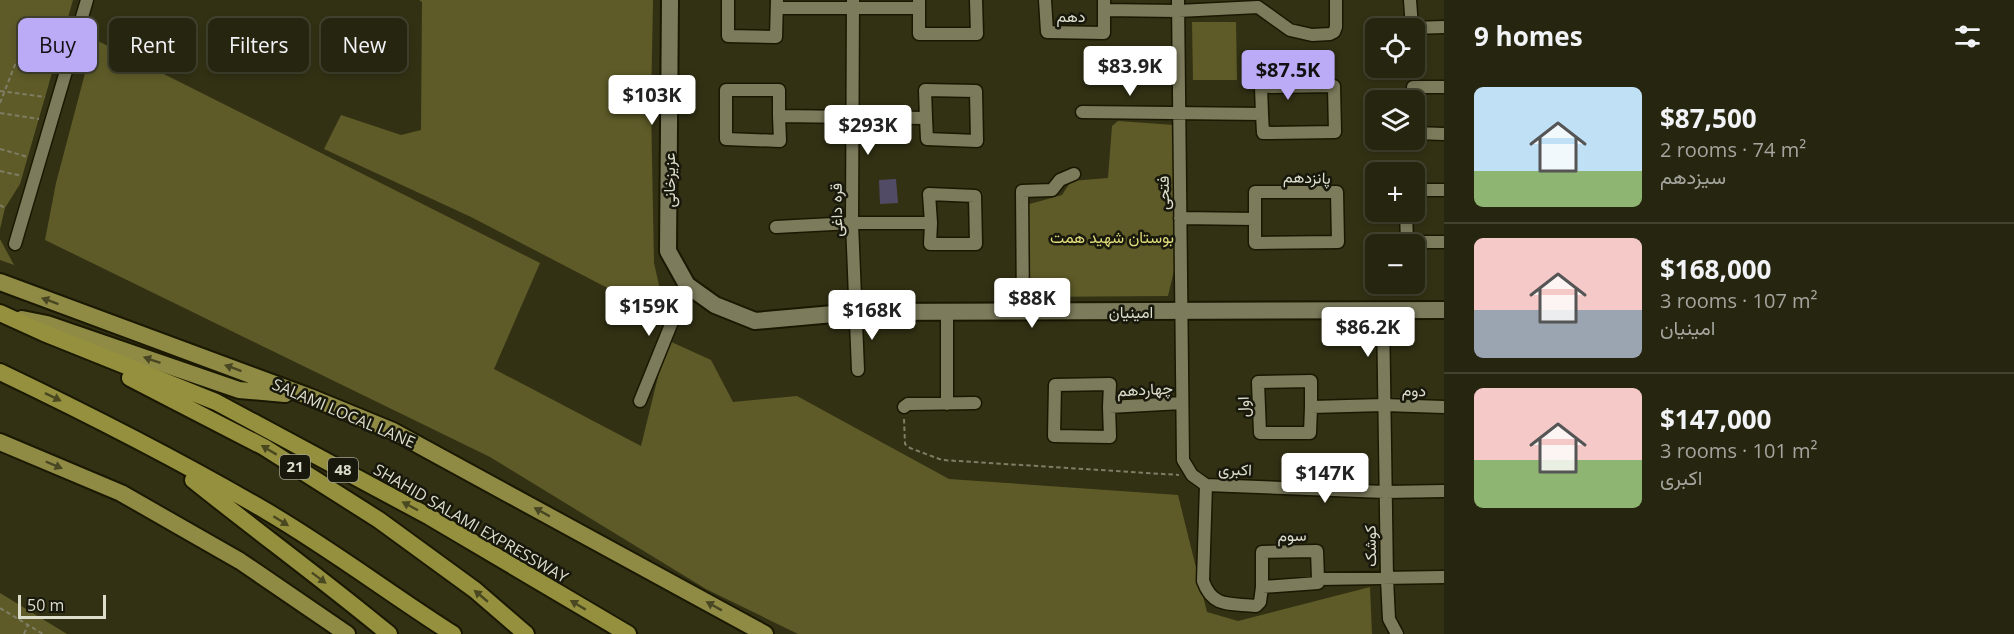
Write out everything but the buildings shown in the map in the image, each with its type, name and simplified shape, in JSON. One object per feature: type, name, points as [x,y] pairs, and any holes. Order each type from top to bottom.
[{"type":"highway","name":"SHAHID SALAMI EXPRESSWAY","points":[[4,314],[44,333],[216,402],[430,517],[628,634]]},
{"type":"highway","name":"21","points":[[44,333],[264,447],[379,520],[475,590],[526,634]]},
{"type":"highway","points":[[0,372],[157,451],[267,512],[351,564],[453,634]]},
{"type":"highway","points":[[157,451],[389,634]]},
{"type":"main road","name":"عزیزخانی","points":[[668,251],[670,0]]},
{"type":"main road","name":"امینیان","points":[[668,251],[687,285],[714,305],[755,321],[856,312],[1444,310]]},
{"type":"main road","name":"SALAMI LOCAL LANE","points":[[0,282],[310,397],[393,431],[765,634]]},
{"type":"main road","points":[[4,314],[47,324],[239,390],[310,397]]},
{"type":"main road","points":[[1,442],[121,493],[240,561],[347,634]]},
{"type":"street","points":[[15,244],[87,0]]},
{"type":"street","points":[[728,0],[728,36],[777,37],[777,4],[919,4],[919,34],[976,34],[976,0]]},
{"type":"street","name":"دهم","points":[[1045,0],[1047,32],[1104,33],[1104,5],[1178,5],[1258,7],[1281,26],[1312,35],[1334,32],[1336,0]]},
{"type":"street","points":[[1410,0],[1412,28],[1444,27]]},
{"type":"street","name":"قره داغی","points":[[853,4],[852,223],[858,370]]},
{"type":"street","name":"فتحی","points":[[1178,5],[1182,460],[1192,476]]},
{"type":"street","points":[[1334,86],[1335,132],[1263,133],[1262,114],[1261,87],[1334,86]]},
{"type":"street","points":[[1413,90],[1413,87],[1444,87]]},
{"type":"street","points":[[726,90],[779,90],[779,116],[780,141],[726,139],[726,90]]},
{"type":"street","points":[[925,90],[976,91],[977,141],[927,139],[926,118],[925,90]]},
{"type":"street","points":[[1082,112],[1262,114]]},
{"type":"street","points":[[779,116],[926,118]]},
{"type":"street","points":[[1425,133],[1444,134]]},
{"type":"street","points":[[1023,312],[1022,191],[1052,190],[1060,180],[1074,174]]},
{"type":"street","points":[[1425,190],[1444,190]]},
{"type":"street","name":"پانزدهم","points":[[1255,192],[1337,192],[1338,242],[1255,243],[1255,219],[1255,192]]},
{"type":"street","points":[[929,194],[975,196],[976,244],[930,244],[930,223],[929,194]]},
{"type":"street","points":[[1180,218],[1255,219]]},
{"type":"street","points":[[1406,222],[1407,242],[1444,242]]},
{"type":"street","points":[[776,227],[852,223],[930,223]]},
{"type":"street","points":[[640,400],[687,285]]},
{"type":"street","name":"کوشک","points":[[1383,311],[1387,579],[1389,619],[1397,634]]},
{"type":"street","points":[[947,312],[947,404]]},
{"type":"street","name":"اول","points":[[1311,381],[1311,407],[1310,433],[1260,433],[1258,382],[1311,381]]},
{"type":"street","name":"چهاردهم","points":[[1110,384],[1109,407],[1110,437],[1054,436],[1055,385],[1110,384]]},
{"type":"street","points":[[904,407],[908,404],[975,403]]},
{"type":"street","name":"چهاردهم","points":[[1109,407],[1182,403]]},
{"type":"street","points":[[1311,407],[1384,405]]},
{"type":"street","name":"دوم","points":[[1384,405],[1444,407]]},
{"type":"street","points":[[1192,476],[1206,485],[1203,581],[1210,595],[1217,602],[1256,606],[1260,602],[1262,587],[1318,583],[1318,579],[1444,577]]},
{"type":"street","name":"اکبری","points":[[1206,485],[1385,492],[1444,491]]},
{"type":"street","name":"سوم","points":[[1262,587],[1262,552],[1317,551],[1318,579]]},
{"type":"path","points":[[0,103],[18,57]]},
{"type":"path","points":[[0,91],[45,97]]},
{"type":"path","points":[[0,113],[39,119]]},
{"type":"path","points":[[0,149],[28,157]]},
{"type":"path","points":[[0,171],[22,176]]},
{"type":"path","points":[[0,205],[5,208]]},
{"type":"path","points":[[904,407],[905,444],[942,460],[1192,476]]},
{"type":"path","points":[[0,608],[43,634]]},
{"type":"path","points":[[24,634],[28,625]]},
{"type":"green space","points":[[0,0],[73,0],[68,18],[18,18],[18,72],[52,72],[20,184],[5,208],[0,229]]},
{"type":"green space","points":[[419,0],[653,0],[651,105],[654,263],[668,325],[646,308],[471,217],[324,149],[341,115],[401,135],[421,130],[422,2]]},
{"type":"green space","points":[[1192,22],[1236,22],[1237,80],[1193,80]]},
{"type":"green space","points":[[97,41],[109,47],[109,72],[160,72],[540,263],[494,369],[641,446],[667,340],[711,360],[733,402],[797,396],[949,479],[1178,495],[1207,612],[1238,621],[1370,587],[1372,634],[798,634],[706,589],[490,457],[45,240],[56,183],[85,72],[97,72]]},
{"type":"green space","name":"بوستان شهید همت","points":[[1118,121],[1174,125],[1176,262],[1168,296],[1027,297],[1026,205],[1062,195],[1071,181],[1108,178],[1112,126]]},
{"type":"green space","points":[[0,239],[14,265],[0,260]]},
{"type":"green space","points":[[0,593],[67,634],[0,634]]}]
